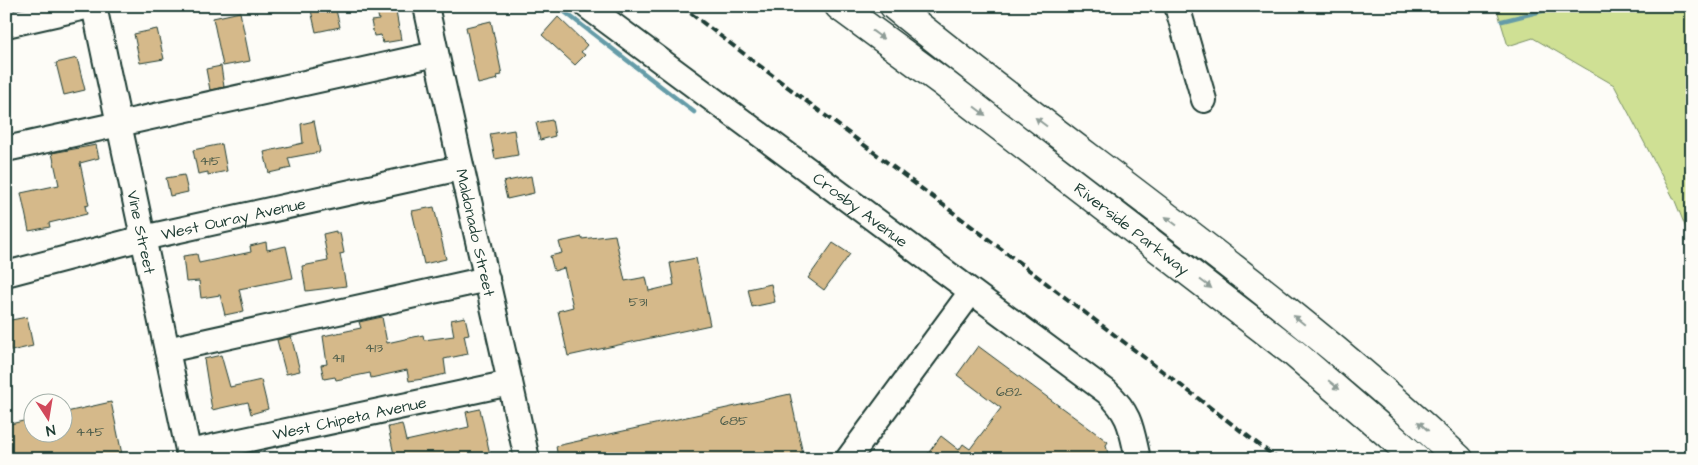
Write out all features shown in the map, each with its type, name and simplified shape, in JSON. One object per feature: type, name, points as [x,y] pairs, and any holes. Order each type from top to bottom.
[{"type":"main road","name":"Riverside Parkway","points":[[839,6],[941,81],[1250,318],[1349,398],[1417,459]]},
{"type":"main road","name":"Riverside Parkway","points":[[894,6],[968,66],[1282,306],[1338,351],[1459,459]]},
{"type":"street","points":[[6,25],[92,6]]},
{"type":"street","name":"Vine Street","points":[[92,6],[189,456]]},
{"type":"street","name":"Maldonado Street","points":[[426,6],[460,168],[488,279],[527,459]]},
{"type":"street","name":"Crosby Avenue","points":[[588,6],[1108,392],[1120,404],[1129,418],[1138,459]]},
{"type":"street","points":[[1177,6],[1204,100]]},
{"type":"street","points":[[6,149],[436,54]]},
{"type":"street","name":"West Ouray Avenue","points":[[6,274],[143,238],[460,168]]},
{"type":"street","points":[[166,350],[488,279]]},
{"type":"street","points":[[848,459],[971,292]]},
{"type":"street","name":"West Chipeta Avenue","points":[[189,456],[510,383]]},
{"type":"green space","points":[[1496,6],[1692,6],[1692,243],[1675,201],[1614,85],[1533,38],[1508,46]]},
{"type":"building","points":[[310,6],[335,6],[340,27],[316,32]]},
{"type":"building","points":[[376,6],[395,6],[401,40],[383,43],[381,35],[374,36],[371,21],[379,20]]},
{"type":"building","points":[[240,12],[250,61],[223,66],[213,18]]},
{"type":"building","points":[[558,17],[587,45],[581,52],[585,55],[575,65],[542,35]]},
{"type":"building","points":[[491,21],[502,75],[497,76],[498,79],[478,84],[466,27]]},
{"type":"building","points":[[157,29],[164,59],[140,63],[134,34]]},
{"type":"building","points":[[77,58],[85,90],[64,95],[56,63]]},
{"type":"building","points":[[221,66],[224,87],[210,90],[206,69]]},
{"type":"building","points":[[552,120],[555,136],[540,140],[536,123]]},
{"type":"building","points":[[314,121],[320,152],[288,158],[291,168],[269,173],[264,152],[303,143],[301,124]]},
{"type":"building","points":[[514,130],[518,155],[495,159],[490,134]]},
{"type":"building","points":[[222,144],[227,171],[208,175],[208,172],[198,174],[193,150]]},
{"type":"building","points":[[96,145],[99,158],[80,163],[89,205],[85,206],[87,214],[49,223],[50,227],[29,231],[21,193],[59,185],[52,153]]},
{"type":"building","points":[[184,175],[188,192],[170,196],[166,178]]},
{"type":"building","points":[[531,176],[534,193],[507,199],[503,182]]},
{"type":"building","points":[[434,207],[446,259],[424,264],[412,211]]},
{"type":"building","points":[[336,231],[336,233],[340,233],[344,253],[340,254],[346,286],[306,291],[302,266],[328,261],[323,234]]},
{"type":"building","points":[[615,235],[625,281],[646,277],[649,291],[674,285],[670,263],[696,258],[710,325],[568,356],[558,311],[573,307],[564,268],[554,271],[550,256],[562,253],[559,242],[582,237],[582,239]]},
{"type":"building","points":[[266,242],[267,250],[286,246],[293,278],[239,289],[244,311],[225,315],[220,295],[201,298],[199,281],[186,282],[183,256],[197,254],[199,263],[251,252],[250,246]]},
{"type":"building","points":[[833,243],[850,254],[824,290],[808,278]]},
{"type":"building","points":[[771,284],[775,302],[752,307],[748,289]]},
{"type":"building","points":[[27,317],[33,346],[11,351],[6,321]]},
{"type":"building","points":[[382,317],[387,343],[423,335],[424,340],[454,336],[451,320],[465,317],[469,334],[464,335],[468,354],[444,359],[446,374],[423,379],[409,381],[407,370],[371,378],[370,373],[336,380],[335,377],[324,379],[321,365],[327,364],[323,336],[361,328],[359,322]]},
{"type":"building","points":[[291,336],[300,371],[286,374],[277,340]]},
{"type":"building","points":[[978,346],[1108,442],[1106,445],[1109,459],[924,459],[941,436],[959,450],[963,444],[970,449],[1001,408],[957,375]]},
{"type":"building","points":[[221,355],[230,387],[261,380],[268,409],[251,414],[248,402],[212,410],[204,359]]},
{"type":"building","points":[[790,394],[804,459],[558,459],[556,446]]},
{"type":"building","points":[[111,402],[123,459],[12,459],[6,425],[22,421],[22,442],[72,442],[72,411]]},
{"type":"building","points":[[480,409],[491,459],[395,459],[388,427],[402,424],[406,441],[469,427],[466,412]]},
{"type":"waterway","points":[[557,6],[694,112]]},
{"type":"waterway","points":[[1502,21],[1562,6]]},
{"type":"railway","points":[[681,6],[1278,459]]}]
